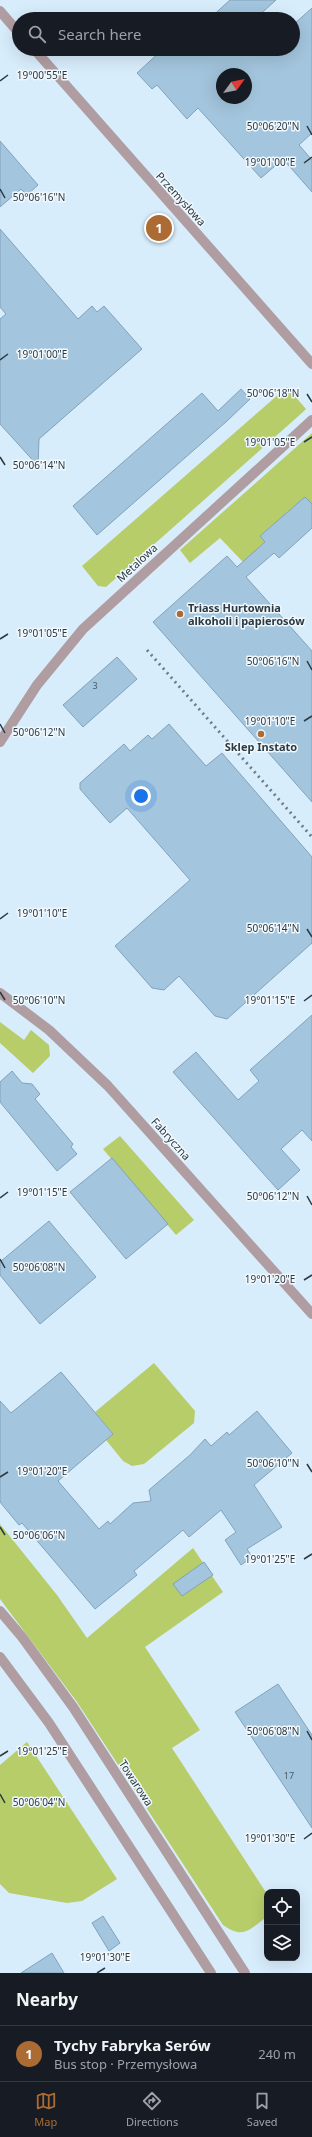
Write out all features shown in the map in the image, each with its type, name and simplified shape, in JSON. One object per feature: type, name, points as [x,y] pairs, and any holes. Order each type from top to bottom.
[{"type":"street","points":[[0,11],[12,25]]},
{"type":"street","name":"Przemysłowa","points":[[40,56],[312,364]]},
{"type":"street","name":"Metalowa","points":[[0,742],[36,685],[83,629],[312,420]]},
{"type":"street","name":"Fabryczna","points":[[0,993],[49,1030],[108,1086],[312,1314]]},
{"type":"street","name":"Towarowa","points":[[0,1611],[22,1637],[73,1707],[244,1973]]},
{"type":"street","points":[[0,1657],[49,1723],[211,1973]]},
{"type":"green space","points":[[287,387],[306,409],[106,587],[98,586],[82,566]]},
{"type":"green space","points":[[312,433],[312,504],[305,497],[260,536],[265,542],[243,562],[220,538],[190,563],[180,550]]},
{"type":"green space","points":[[0,1022],[24,1040],[31,1030],[49,1045],[50,1056],[33,1073],[0,1043]]},
{"type":"green space","points":[[120,1136],[194,1220],[176,1235],[103,1149]]},
{"type":"green space","points":[[154,1363],[195,1411],[194,1423],[144,1464],[132,1466],[123,1461],[106,1440],[113,1434],[95,1412]]},
{"type":"green space","points":[[0,1524],[57,1595],[87,1638],[193,1548],[223,1592],[145,1647],[200,1730],[172,1748],[264,1889],[264,1919],[251,1929],[241,1932],[236,1932],[223,1925],[77,1702],[0,1599]]},
{"type":"green space","points":[[27,1742],[117,1879],[82,1901],[67,1903],[9,1893],[0,1884],[0,1765]]},
{"type":"building","points":[[230,0],[276,0],[263,12],[217,12]]},
{"type":"building","points":[[312,8],[312,133],[299,145],[312,160],[312,192],[283,159],[261,178],[198,108],[187,119],[157,85],[152,89],[137,73],[155,56],[300,56],[300,19]]},
{"type":"building","points":[[0,141],[38,185],[27,195],[21,189],[0,207]]},
{"type":"building","points":[[0,229],[78,319],[92,306],[97,312],[104,306],[142,349],[39,439],[38,466],[0,424],[0,319],[6,314],[0,307]]},
{"type":"building","points":[[241,389],[250,399],[97,535],[73,506],[202,393],[218,411]]},
{"type":"building","points":[[305,497],[312,504],[312,528],[279,558],[274,553],[246,577],[312,651],[312,802],[153,622],[227,556],[237,567],[265,542],[260,536]]},
{"type":"building","points":[[117,657],[137,679],[83,727],[63,705]]},
{"type":"building","points":[[169,724],[206,766],[222,753],[312,857],[312,943],[227,1019],[215,1016],[179,976],[164,990],[152,988],[115,946],[190,880],[127,808],[110,823],[80,789],[80,783],[124,744],[130,751],[148,735],[152,739]]},
{"type":"building","points":[[312,1015],[312,1141],[302,1130],[281,1149],[300,1170],[278,1190],[173,1072],[196,1052],[238,1100],[259,1081],[250,1070]]},
{"type":"building","points":[[12,1071],[22,1083],[32,1084],[40,1094],[35,1099],[73,1144],[71,1147],[77,1154],[57,1171],[0,1102],[0,1082]]},
{"type":"building","points":[[112,1158],[168,1224],[126,1259],[70,1192]]},
{"type":"building","points":[[49,1221],[96,1277],[40,1324],[0,1275],[0,1262]]},
{"type":"building","points":[[61,1372],[113,1434],[58,1481],[99,1529],[108,1521],[110,1524],[133,1503],[151,1501],[149,1490],[190,1455],[205,1439],[211,1446],[227,1432],[229,1435],[257,1411],[292,1453],[254,1485],[282,1527],[247,1549],[252,1557],[241,1565],[225,1540],[236,1532],[221,1510],[189,1537],[183,1530],[134,1571],[137,1575],[95,1609],[22,1523],[19,1525],[0,1502],[0,1401],[11,1413]]},
{"type":"building","points":[[204,1562],[213,1575],[182,1596],[173,1584]]},
{"type":"building","points":[[278,1684],[312,1735],[312,1828],[235,1712]]},
{"type":"building","points":[[103,1916],[120,1943],[109,1951],[92,1923]]},
{"type":"building","points":[[52,1953],[64,1973],[21,1973]]},
{"type":"railway","points":[[147,650],[312,837]]},
{"type":"place","name":"Tychy Fabryka Serów","points":[[159,228]]},
{"type":"place","name":"Triass Hurtownia alkoholi i papierosów","points":[[180,614]]},
{"type":"place","name":"Sklep Instato","points":[[261,734]]}]
